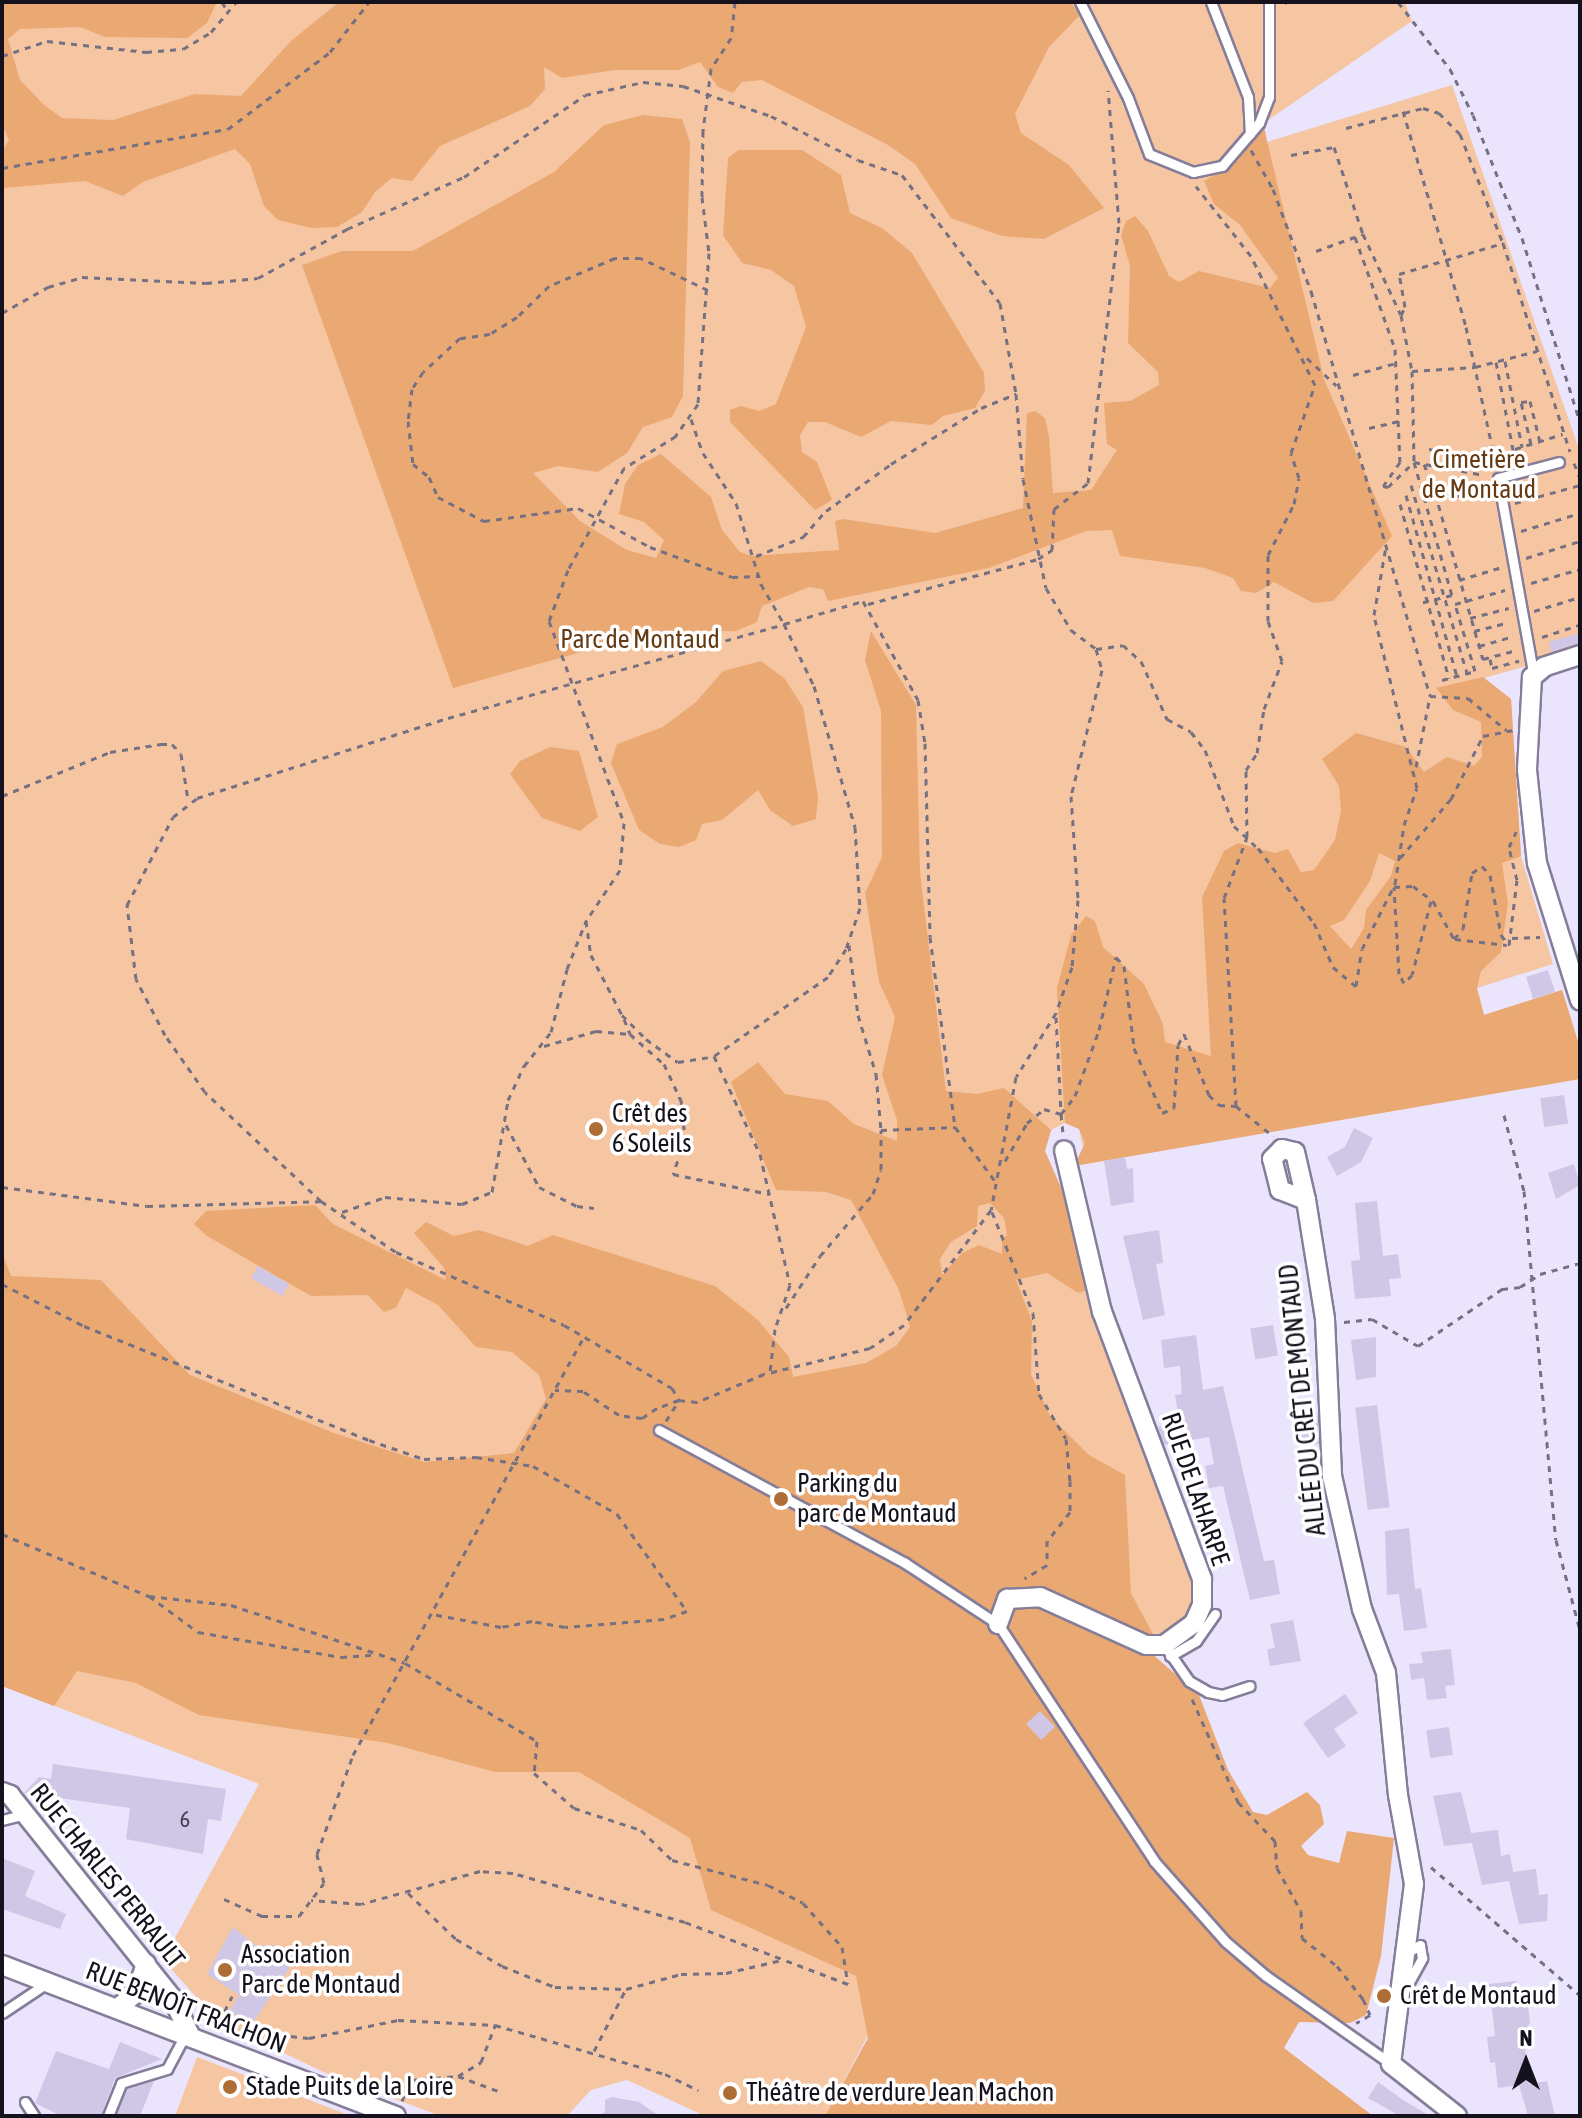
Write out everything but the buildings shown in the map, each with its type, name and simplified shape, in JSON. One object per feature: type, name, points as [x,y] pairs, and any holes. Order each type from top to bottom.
[{"type":"street","points":[[1580,655],[1544,667],[1532,677],[1529,819],[1537,863],[1580,1000]]},
{"type":"street","name":"ALLÉE DU CRÊT DE MONTAUD","points":[[1282,1149],[1295,1152],[1306,1200],[1325,1323],[1332,1476],[1362,1609],[1386,1673],[1398,1795],[1410,1849],[1414,1884],[1391,2064]]},
{"type":"street","name":"RUE DE LAHARPE","points":[[1064,1150],[1102,1312],[1202,1579],[1202,1605],[1194,1623],[1167,1650]]},
{"type":"street","points":[[998,1624],[1007,1599],[1040,1597],[1146,1645],[1167,1650]]},
{"type":"street","name":"RUE CHARLES PERRAULT","points":[[2,1792],[26,1814],[173,1999],[188,2036]]},
{"type":"street","points":[[118,2008],[136,1993],[146,1964]]},
{"type":"street","name":"RUE BENOÎT FRACHON","points":[[2,1965],[396,2116]]},
{"type":"street","points":[[1391,2064],[1457,2116]]},
{"type":"lane","points":[[1080,2],[1149,154],[1176,170],[1193,172],[1222,166],[1248,138],[1269,97],[1269,2]]},
{"type":"lane","points":[[1211,2],[1248,97],[1248,138]]},
{"type":"lane","points":[[1532,677],[1531,644],[1498,478],[1559,462]]},
{"type":"lane","points":[[659,1430],[905,1563],[998,1624],[1154,1861],[1226,1942],[1391,2064]]},
{"type":"lane","points":[[1215,1614],[1196,1641],[1167,1650],[1189,1681],[1222,1695],[1250,1686]]},
{"type":"lane","points":[[2,1820],[26,1814]]},
{"type":"lane","points":[[2,2013],[47,1983]]},
{"type":"lane","points":[[108,2116],[121,2083],[167,2069],[188,2036]]},
{"type":"lane","points":[[25,2102],[34,2116]]},
{"type":"path","points":[[222,2],[228,12]]},
{"type":"path","points":[[2,56],[47,41],[146,52],[183,49],[211,32],[236,2]]},
{"type":"path","points":[[2,168],[228,129],[330,52],[369,2]]},
{"type":"path","points":[[342,1212],[385,1197],[462,1204],[483,1198],[499,1174],[504,1121],[517,1079],[551,1032],[567,969],[586,921],[620,870],[625,837],[574,683],[552,638],[550,614],[596,515],[624,468],[676,436],[691,419],[703,385],[709,237],[701,166],[711,69],[731,38],[735,2]]},
{"type":"path","points":[[1398,2],[1401,10],[1450,69],[1473,115],[1522,238],[1580,422]]},
{"type":"path","points":[[2,313],[48,287],[82,277],[206,283],[258,278],[335,234],[464,177],[585,95],[643,82],[710,95],[794,126],[912,182],[1000,303],[1016,394],[1022,470],[1038,559],[1055,608],[1071,630],[1096,649],[1101,683],[1070,813],[1078,900],[1076,946],[1056,1013],[1016,1077],[999,1186],[991,1210],[894,1335],[857,1352],[770,1372],[697,1402],[679,1400],[631,1418],[583,1391],[555,1390]]},
{"type":"path","points":[[679,1400],[672,1388],[554,1320],[489,1296],[396,1252],[342,1212],[321,1201],[205,1092],[165,1035],[136,979],[127,905],[168,825],[188,802],[574,683],[784,624],[854,600],[867,605],[1038,559],[1052,550],[1054,509],[1084,489],[1089,478],[1119,223],[1108,89]]},
{"type":"path","points":[[1346,128],[1403,111],[1430,109],[1460,134],[1503,243],[1563,434],[1580,478]]},
{"type":"path","points":[[1403,111],[1475,367],[1498,478],[1414,462]]},
{"type":"path","points":[[1248,138],[1294,240],[1430,696],[1415,771],[1415,799],[1404,825],[1394,887],[1399,974],[1404,983],[1412,975],[1431,901]]},
{"type":"path","points":[[1291,155],[1334,147],[1363,234],[1401,315],[1412,371],[1414,462],[1452,595],[1421,603]]},
{"type":"path","points":[[1193,172],[1204,202],[1251,256],[1303,354],[1315,385],[1291,453],[1299,478],[1294,504],[1268,555],[1268,621],[1282,661],[1264,709],[1257,753],[1246,770],[1247,837],[1224,898],[1236,1106]]},
{"type":"path","points":[[1316,251],[1363,234]]},
{"type":"path","points":[[1355,237],[1375,283],[1396,363],[1400,462],[1383,486],[1388,487],[1414,462]]},
{"type":"path","points":[[1401,315],[1405,307],[1399,274],[1503,243]]},
{"type":"path","points":[[708,290],[641,258],[596,264],[549,286],[499,329],[483,337],[460,338],[415,383],[408,421],[413,464],[429,477],[438,497],[491,523],[574,508],[596,515],[650,547],[732,577],[759,576]]},
{"type":"path","points":[[1412,371],[1475,367],[1537,351]]},
{"type":"path","points":[[1303,354],[1339,388]]},
{"type":"path","points":[[1504,359],[1522,447]]},
{"type":"path","points":[[1496,362],[1515,449],[1511,475]]},
{"type":"path","points":[[1353,375],[1396,363]]},
{"type":"path","points":[[756,556],[803,537],[826,511],[891,464],[981,408],[1016,394]]},
{"type":"path","points":[[1531,444],[1521,402],[1530,401],[1540,442]]},
{"type":"path","points":[[622,1015],[678,1062],[714,1056],[817,988],[849,941],[861,895],[855,827],[814,686],[759,576],[756,556],[736,503],[703,453],[691,419]]},
{"type":"path","points":[[1369,428],[1399,421]]},
{"type":"path","points":[[1515,449],[1563,434]]},
{"type":"path","points":[[1429,449],[1495,461]]},
{"type":"path","points":[[1424,464],[1483,659],[1580,625]]},
{"type":"path","points":[[1411,485],[1467,673]]},
{"type":"path","points":[[1435,493],[1503,504],[1580,485]]},
{"type":"path","points":[[1406,495],[1457,676]]},
{"type":"path","points":[[1400,504],[1449,678]]},
{"type":"path","points":[[1510,534],[1580,513]]},
{"type":"path","points":[[1459,580],[1580,541]]},
{"type":"path","points":[[1386,546],[1374,615],[1415,771]]},
{"type":"path","points":[[1442,680],[1475,671],[1455,604],[1580,569]]},
{"type":"path","points":[[1474,631],[1525,612],[1580,597]]},
{"type":"path","points":[[867,605],[922,713],[930,937],[955,1127],[999,1186]]},
{"type":"path","points":[[1470,618],[1525,612]]},
{"type":"path","points":[[1479,646],[1531,644]]},
{"type":"path","points":[[1489,658],[1492,668],[1531,644]]},
{"type":"path","points":[[1096,649],[1123,645],[1141,661],[1167,719],[1191,732],[1205,750],[1231,821],[1314,923],[1322,951],[1352,986],[1360,983],[1362,949],[1394,887]]},
{"type":"path","points":[[1400,858],[1451,799],[1483,736],[1506,730],[1468,698],[1430,696]]},
{"type":"path","points":[[2,796],[110,752],[172,744],[185,766],[188,802]]},
{"type":"path","points":[[1507,945],[1512,938],[1517,880],[1509,847],[1529,819]]},
{"type":"path","points":[[1454,939],[1463,929],[1472,873],[1480,865],[1490,875],[1507,945]]},
{"type":"path","points":[[1394,887],[1413,886],[1431,901],[1454,939]]},
{"type":"path","points":[[586,921],[591,955],[630,1034],[664,1064],[681,1100],[685,1138],[673,1174],[770,1194]]},
{"type":"path","points":[[1512,938],[1540,936],[1547,944]]},
{"type":"path","points":[[1454,939],[1507,945]]},
{"type":"path","points":[[783,1311],[820,1256],[873,1194],[881,1170],[876,1074],[858,1015],[849,941]]},
{"type":"path","points":[[1061,1114],[1075,1096],[1099,1030],[1116,957],[1124,966],[1134,1048],[1162,1113],[1174,1108],[1178,1045],[1184,1034],[1209,1095],[1219,1105],[1236,1106],[1282,1149]]},
{"type":"path","points":[[1056,1013],[1064,1150]]},
{"type":"path","points":[[541,1047],[596,1031],[630,1034]]},
{"type":"path","points":[[714,1056],[760,1154],[789,1276],[770,1372]]},
{"type":"path","points":[[1003,1164],[1033,1117],[1048,1108],[1061,1114]]},
{"type":"path","points":[[1504,1115],[1524,1191],[1556,1540],[1580,1630]]},
{"type":"path","points":[[504,1121],[539,1187],[577,1206],[594,1208]]},
{"type":"path","points":[[881,1130],[955,1127]]},
{"type":"path","points":[[2,1187],[147,1206],[321,1201]]},
{"type":"path","points":[[991,1210],[1033,1313],[1039,1394],[1066,1439],[1070,1481],[1070,1512],[1047,1541],[1047,1565],[1016,1582]]},
{"type":"path","points":[[1325,1323],[1372,1319],[1418,1346],[1502,1289],[1532,1283],[1540,1274],[1580,1263]]},
{"type":"path","points":[[2,1284],[84,1326],[369,1440],[424,1459],[516,1462],[617,1514],[687,1611],[664,1619],[565,1627],[532,1621],[501,1627],[432,1614]]},
{"type":"path","points":[[224,1899],[281,1918],[299,1916],[324,1883],[317,1854],[353,1755],[583,1339]]},
{"type":"path","points":[[659,1430],[679,1400]]},
{"type":"path","points":[[2,1534],[149,1596],[198,1632],[341,1657],[377,1655]]},
{"type":"path","points":[[149,1596],[231,1605],[405,1663],[537,1741],[534,1773],[574,1808],[641,1830],[672,1860],[768,1885],[803,1903],[842,1947],[848,1984],[685,1922],[513,1873],[480,1871],[361,1904],[311,1900]]},
{"type":"path","points":[[1189,1681],[1193,1704],[1207,1723],[1218,1763],[1238,1802],[1275,1841],[1277,1868],[1301,1911],[1302,1938],[1337,1966],[1370,2015],[1342,2028]]},
{"type":"path","points":[[1410,1849],[1580,1995]]},
{"type":"path","points":[[408,1893],[456,1939],[502,1966],[555,1987],[626,1989],[681,1974],[726,1973],[782,1960]]},
{"type":"path","points":[[594,2051],[626,1989]]},
{"type":"path","points":[[225,2009],[232,1996]]},
{"type":"path","points":[[230,2052],[243,2031],[286,2039],[398,2020],[495,2025],[594,2051],[698,2090]]},
{"type":"path","points":[[458,2076],[481,2062],[495,2025]]},
{"type":"path","points":[[404,2097],[411,2080],[458,2076],[501,2092]]},
{"type":"green space","name":"Parc de Montaud","points":[[2,2],[1405,2],[1412,21],[1264,123],[1267,142],[1452,85],[1580,452],[1580,651],[1484,678],[1511,699],[1521,856],[1553,964],[1477,988],[1484,1015],[1562,990],[1580,1048],[1297,1126],[1074,1166],[1084,1152],[1079,1129],[1065,1123],[1051,1130],[1045,1151],[1192,1569],[1193,1608],[1174,1634],[1048,1697],[825,2116],[705,2116],[627,2080],[591,2090],[567,2116],[441,2116],[334,2077],[219,2022],[163,1960],[259,1784],[2,1686]]},
{"type":"green space","name":"Stade Puits de la Loire","points":[[197,2057],[351,2116],[175,2116]]},
{"type":"shaded area","points":[[2,2],[217,2],[207,23],[187,38],[105,37],[80,27],[20,29],[8,39],[20,80],[44,105],[62,118],[113,120],[195,94],[241,96],[291,41],[339,2],[1071,2],[1079,16],[1049,47],[1015,114],[1021,133],[1069,165],[1104,208],[1044,239],[1002,236],[951,218],[915,164],[888,145],[762,80],[742,82],[733,93],[718,87],[700,62],[679,70],[615,70],[562,78],[544,67],[545,89],[530,106],[440,146],[412,181],[392,178],[375,192],[362,212],[337,227],[311,228],[278,220],[264,206],[250,164],[235,149],[143,182],[123,196],[85,181],[2,188],[2,151],[9,140],[2,125]]},
{"type":"shaded area","points":[[643,115],[682,119],[690,142],[683,396],[672,417],[643,427],[627,453],[598,472],[558,466],[533,473],[580,521],[627,550],[656,558],[664,540],[644,522],[619,514],[625,484],[638,465],[661,454],[711,497],[722,530],[740,552],[752,556],[839,550],[835,521],[843,519],[935,533],[1023,508],[1027,413],[1035,411],[1045,418],[1053,493],[1091,490],[1117,450],[1107,444],[1104,403],[1130,401],[1159,385],[1158,372],[1128,343],[1130,266],[1121,235],[1126,221],[1135,216],[1148,231],[1169,276],[1179,282],[1199,271],[1270,288],[1278,278],[1240,225],[1214,204],[1204,181],[1234,164],[1263,124],[1324,379],[1392,536],[1333,601],[1313,603],[1274,582],[1256,593],[1241,591],[1233,578],[1205,568],[1120,556],[1112,530],[1086,531],[989,568],[828,601],[823,589],[809,587],[762,606],[757,622],[736,631],[653,632],[453,688],[302,265],[342,251],[413,251],[554,172],[604,125]]},
{"type":"shaded area","points":[[738,150],[802,150],[841,175],[850,213],[882,228],[912,253],[984,373],[985,391],[975,408],[943,416],[932,425],[891,421],[861,437],[825,422],[808,422],[800,435],[802,452],[817,462],[832,500],[815,510],[730,422],[730,410],[741,406],[759,411],[776,404],[806,327],[794,286],[771,270],[742,263],[723,235],[728,158]]},
{"type":"shaded area","points":[[871,631],[916,705],[920,872],[946,1091],[977,1094],[1004,1088],[1051,1130],[1045,1151],[1066,1199],[1088,1290],[1078,1293],[1047,1273],[1016,1280],[1032,1321],[1031,1374],[1050,1416],[1089,1455],[1125,1475],[1131,1593],[1154,1636],[1150,1652],[1199,1695],[1228,1770],[1253,1812],[1267,1815],[1307,1792],[1320,1805],[1324,1824],[1301,1846],[1308,1855],[1339,1863],[1347,1831],[1394,1838],[1381,1956],[1366,2015],[1350,2023],[1299,2022],[1284,2048],[1373,2116],[825,2116],[868,2038],[856,1976],[711,1910],[690,1838],[579,1772],[495,1772],[388,1743],[199,1715],[136,1683],[77,1671],[54,1706],[2,1686],[2,1253],[11,1276],[101,1280],[190,1375],[334,1433],[424,1462],[514,1453],[546,1399],[539,1375],[512,1352],[476,1347],[438,1305],[406,1288],[396,1308],[384,1312],[368,1295],[311,1296],[207,1236],[194,1224],[206,1211],[315,1205],[333,1224],[446,1280],[444,1268],[414,1233],[426,1222],[454,1236],[479,1230],[528,1246],[553,1235],[715,1286],[758,1320],[789,1357],[793,1377],[866,1363],[896,1346],[910,1327],[899,1290],[851,1200],[826,1192],[776,1190],[731,1082],[758,1062],[785,1094],[828,1101],[854,1124],[897,1141],[897,1120],[882,1075],[895,1017],[879,982],[865,893],[882,857],[881,711],[865,660]],"holes":[[[990,1203],[1004,1218],[1007,1236],[1002,1237],[1002,1254],[979,1245],[962,1253],[942,1275],[940,1259],[951,1242],[977,1226],[978,1206]]]},
{"type":"shaded area","points":[[761,661],[785,679],[803,707],[818,797],[816,819],[793,826],[770,810],[758,790],[722,820],[702,824],[696,840],[679,847],[660,844],[639,830],[611,763],[617,744],[663,727],[696,702],[723,671]]},
{"type":"shaded area","points":[[1483,677],[1511,699],[1521,856],[1502,863],[1508,903],[1501,952],[1481,971],[1477,988],[1484,1015],[1562,990],[1580,1048],[1580,1079],[1074,1166],[1085,1143],[1079,1129],[1065,1123],[1057,988],[1071,935],[1086,916],[1095,921],[1103,947],[1144,984],[1163,1024],[1165,1042],[1211,1056],[1202,897],[1224,851],[1238,843],[1275,853],[1288,849],[1301,872],[1314,870],[1335,840],[1341,811],[1339,786],[1322,759],[1356,733],[1406,747],[1424,772],[1447,757],[1474,766],[1482,757],[1481,722],[1453,710],[1436,688]],"holes":[[[1379,853],[1395,861],[1391,876],[1366,910],[1364,928],[1351,949],[1330,926],[1344,920],[1370,881]]]},
{"type":"shaded area","points":[[550,747],[579,751],[598,817],[580,831],[542,818],[510,774],[520,761]]},
{"type":"place","name":"Crêt des 6 Soleils","points":[[596,1129]]},
{"type":"place","name":"Parking du parc de Montaud","points":[[781,1499]]},
{"type":"place","name":"Association Parc de Montaud","points":[[225,1970]]},
{"type":"place","name":"Crêt de Montaud","points":[[1384,1996]]},
{"type":"place","name":"Stade Puits de la Loire","points":[[230,2087]]},
{"type":"place","name":"Théâtre de verdure Jean Machon","points":[[730,2093]]},
{"type":"park label","name":"Cimetière de Montaud","points":[[1479,475]]}]
